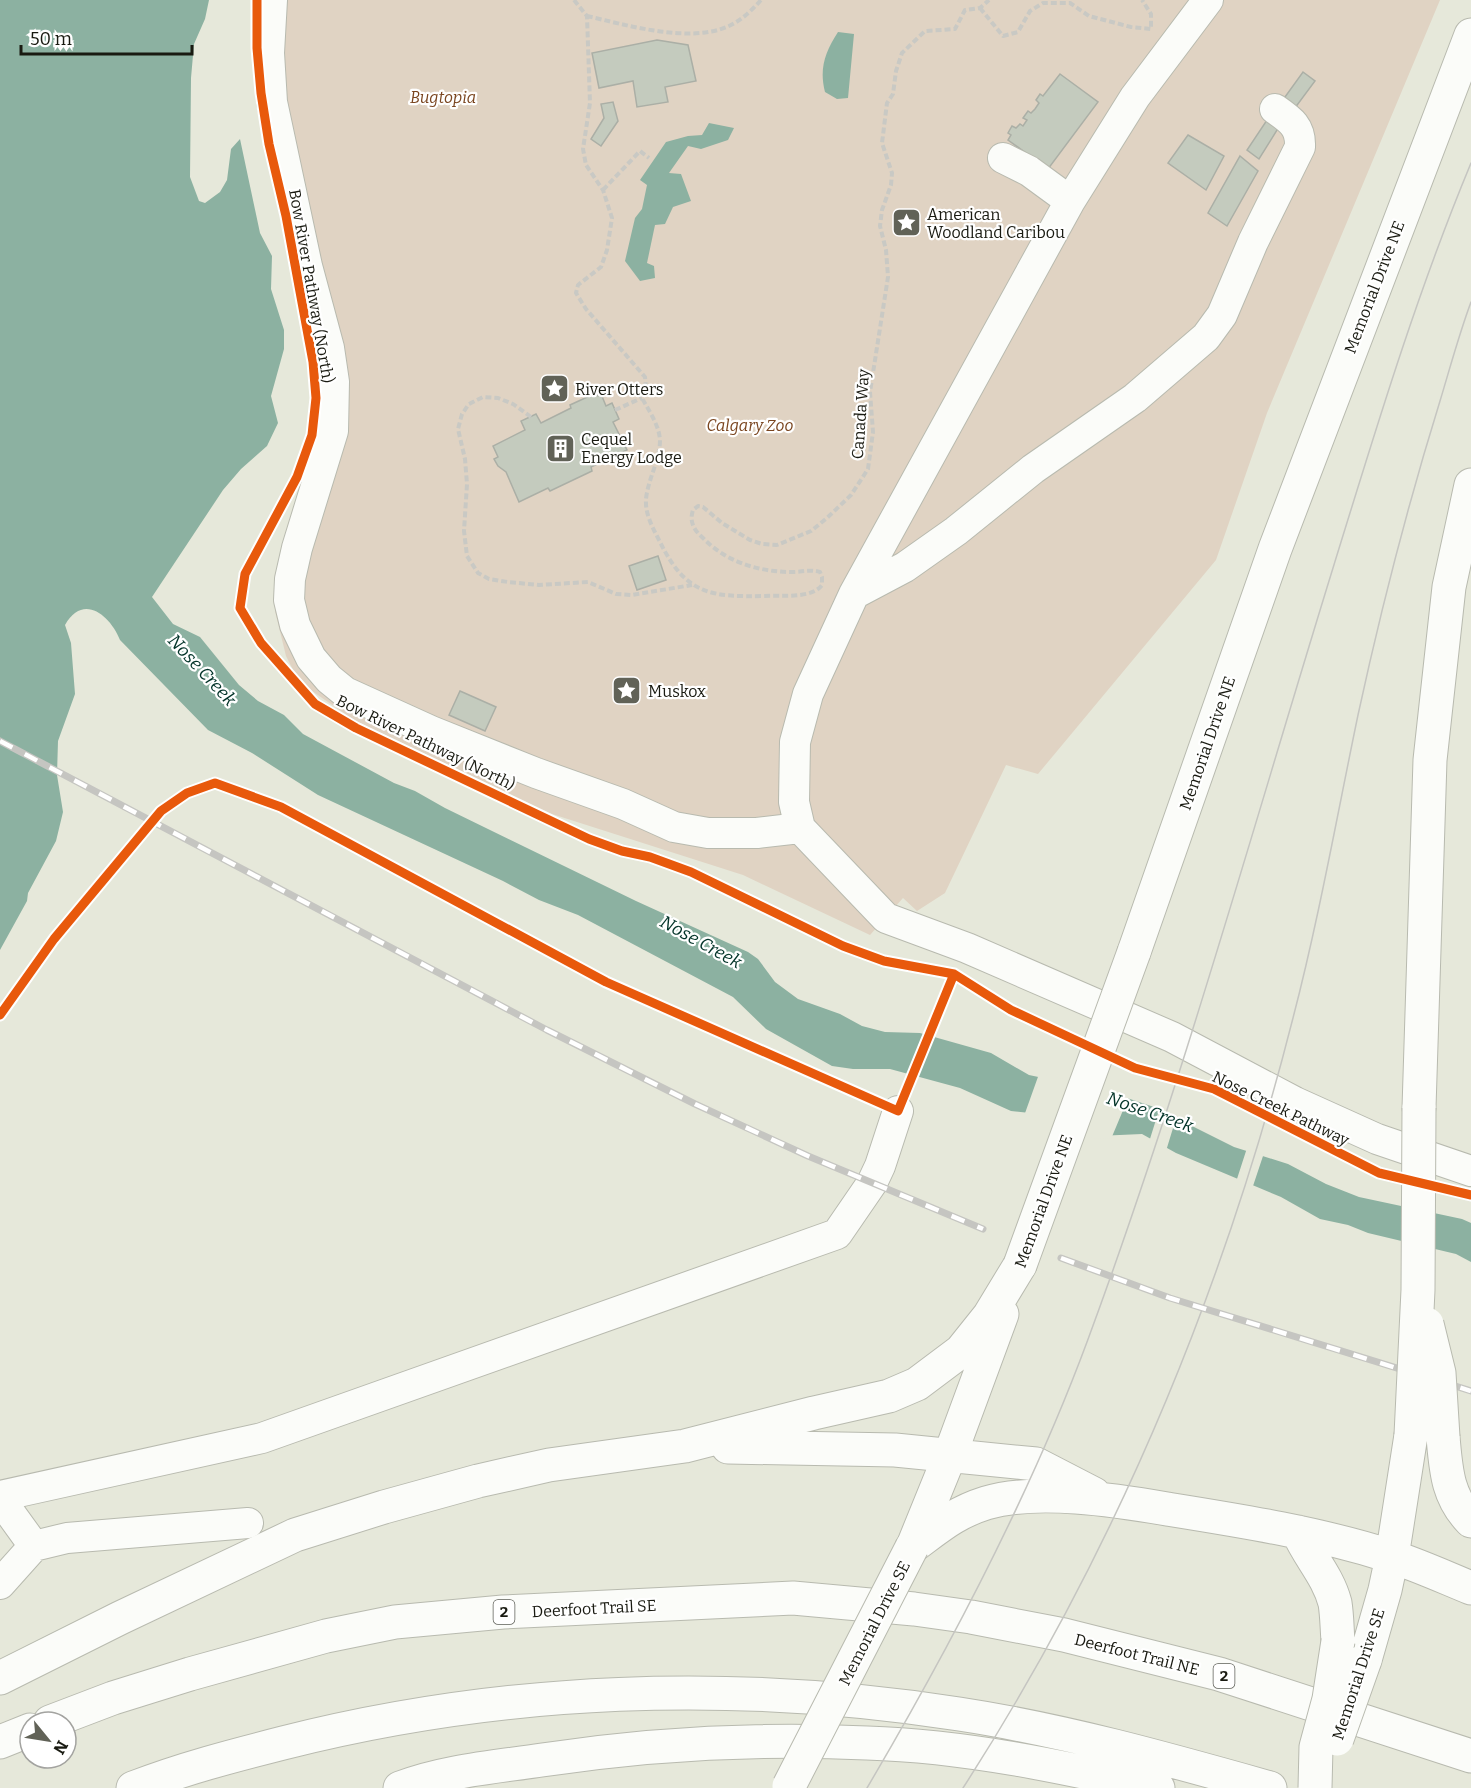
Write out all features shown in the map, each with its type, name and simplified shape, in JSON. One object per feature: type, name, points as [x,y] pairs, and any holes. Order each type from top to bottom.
[{"type":"highway","name":"Memorial Drive NE","points":[[950,1455],[1134,952],[1275,549],[1471,34]]},
{"type":"highway","points":[[1392,1557],[1411,1434],[1418,1290],[1419,1108],[1430,760],[1449,587],[1471,485]]},
{"type":"highway","points":[[0,1678],[130,1612],[295,1535],[478,1481],[549,1465],[685,1446],[889,1396],[917,1384],[961,1351],[989,1316],[1020,1265]]},
{"type":"highway","points":[[1418,1290],[1439,1373],[1447,1478],[1459,1509],[1471,1521]]},
{"type":"highway","points":[[685,1446],[896,1450],[1036,1464],[1104,1499]]},
{"type":"highway","name":"Memorial Drive SE","points":[[788,1787],[912,1547],[950,1455]]},
{"type":"highway","points":[[912,1547],[954,1515],[987,1503],[1021,1497],[1104,1499],[1298,1532],[1392,1557],[1471,1588]]},
{"type":"highway","points":[[1298,1532],[1304,1546],[1328,1583],[1335,1604],[1338,1641],[1329,1700],[1316,1747],[1316,1788]]},
{"type":"highway","name":"Memorial Drive SE","points":[[1316,1788],[1339,1736],[1365,1660],[1392,1557]]},
{"type":"highway","name":"Deerfoot Trail SE","points":[[78,1711],[212,1667],[326,1636],[395,1622],[503,1612],[793,1598],[914,1609],[971,1617]]},
{"type":"highway","name":"Deerfoot Trail NE","points":[[971,1617],[1064,1635],[1219,1674],[1471,1756]]},
{"type":"highway","points":[[133,1788],[234,1755],[354,1725],[421,1713],[531,1700],[633,1692],[741,1693],[864,1702],[959,1714],[1027,1726],[1270,1788]]},
{"type":"highway","points":[[0,1742],[18,1735]]},
{"type":"highway","points":[[400,1788],[418,1781],[470,1771],[604,1751],[738,1743],[868,1743],[989,1755],[1085,1771],[1158,1788]]},
{"type":"lane","points":[[272,0],[269,53],[272,102],[308,266],[329,348],[334,382],[333,431],[297,548],[290,579],[289,600],[295,625],[311,658],[329,679],[345,692],[431,731],[536,773],[623,804],[674,826],[708,833],[757,833],[800,828]]},
{"type":"lane","points":[[1208,0],[1135,98],[1070,201],[854,594],[808,694],[795,742],[794,802],[800,828],[886,918],[967,948],[1172,1037],[1294,1102],[1377,1139],[1471,1171]]},
{"type":"lane","points":[[854,594],[904,567],[956,531],[1033,469],[1135,398],[1206,337],[1222,315],[1253,242],[1300,147],[1299,130],[1293,122],[1275,110]]},
{"type":"lane","points":[[1003,158],[1029,171],[1070,201]]},
{"type":"lane","points":[[33,1546],[0,1497],[262,1438],[837,1234],[872,1183],[898,1111]]},
{"type":"lane","points":[[0,1584],[33,1546],[67,1538],[248,1523]]},
{"type":"path","points":[[574,0],[587,16],[640,28],[688,34],[727,27],[749,13],[761,0]]},
{"type":"path","points":[[980,8],[1003,36],[1018,32],[1030,12],[1043,3],[1070,3],[1089,16],[1131,27],[1151,29],[1151,15],[1142,0]]},
{"type":"path","points":[[603,190],[640,151],[650,158]]},
{"type":"path","points":[[531,417],[513,404],[498,398],[483,397],[469,404],[462,414],[458,429],[465,459],[467,484],[464,531],[467,556],[478,573],[489,579],[539,585],[574,581],[588,582],[616,594],[632,595],[692,585]]},
{"type":"path","points":[[615,410],[642,398]]},
{"type":"green space","name":"Calgary Zoo","points":[[263,0],[1440,0],[1267,413],[1216,560],[1038,774],[1006,765],[945,893],[917,911],[903,898],[870,935],[743,875],[552,814],[354,720],[312,691],[295,674],[286,656],[275,611],[325,403]]},
{"type":"water","name":"Nose Creek","points":[[0,0],[209,0],[205,19],[194,44],[191,78],[190,177],[199,201],[205,203],[220,192],[227,180],[231,149],[240,139],[260,233],[272,256],[271,289],[284,330],[284,349],[271,396],[278,423],[267,446],[241,469],[223,490],[152,597],[173,624],[200,637],[239,685],[258,701],[284,715],[303,734],[394,783],[415,791],[445,808],[636,901],[748,952],[758,959],[775,982],[798,999],[840,1014],[862,1026],[885,1032],[920,1033],[991,1053],[1029,1075],[1109,1092],[1154,1107],[1234,1147],[1288,1164],[1326,1184],[1359,1197],[1462,1219],[1471,1223],[1471,1262],[1456,1254],[1320,1219],[1281,1197],[1176,1153],[1142,1134],[1097,1136],[1030,1113],[1011,1111],[960,1088],[890,1069],[853,1069],[832,1066],[766,1029],[733,997],[578,915],[539,900],[318,795],[252,753],[208,730],[120,640],[110,623],[96,611],[88,609],[80,610],[72,615],[65,625],[71,643],[75,694],[58,741],[57,775],[63,812],[56,841],[0,950]]},
{"type":"water","points":[[838,32],[854,34],[848,98],[837,99],[825,92],[823,68]]},
{"type":"water","points":[[709,123],[734,128],[728,140],[701,149],[688,146],[669,173],[681,174],[691,201],[673,207],[665,224],[655,225],[647,263],[654,266],[655,278],[640,281],[625,261],[635,218],[642,209],[647,185],[640,180],[666,142],[702,135]]},
{"type":"pier","points":[[1039,1074],[1110,1089],[1129,1096],[1111,1139],[1075,1137],[1024,1116]]},
{"type":"pier","points":[[1160,1107],[1177,1115],[1166,1151],[1149,1142]]},
{"type":"pier","points":[[1247,1148],[1264,1153],[1252,1189],[1236,1182]]},
{"type":"building","points":[[657,40],[688,45],[696,81],[665,87],[668,102],[637,107],[633,81],[599,88],[592,53]]},
{"type":"building","points":[[1303,72],[1315,81],[1289,116],[1277,108]]},
{"type":"building","points":[[1060,74],[1098,102],[1048,169],[1008,140],[1011,135],[1008,133],[1012,126],[1016,128],[1020,124],[1023,126],[1027,120],[1023,118],[1028,111],[1031,113],[1035,109],[1039,103],[1036,100],[1040,94],[1043,96]]},
{"type":"building","points":[[613,102],[618,121],[601,146],[591,139],[604,118],[601,104]]},
{"type":"building","points":[[1271,114],[1282,122],[1259,159],[1247,150]]},
{"type":"building","points":[[1188,135],[1224,156],[1206,190],[1168,163]]},
{"type":"building","points":[[1240,156],[1258,171],[1227,226],[1208,213]]},
{"type":"building","name":"Cequel Energy Lodge","points":[[596,393],[598,396],[601,394],[606,406],[612,403],[619,419],[613,422],[627,450],[591,467],[592,471],[550,491],[548,488],[519,502],[506,472],[498,466],[494,459],[498,457],[493,446],[525,430],[521,421],[536,414],[541,423],[571,408],[570,405]]},
{"type":"building","points":[[658,556],[666,580],[637,590],[629,566]]},
{"type":"building","points":[[460,691],[496,707],[485,731],[449,715]]},
{"type":"tram line","points":[[867,1788],[987,1570],[1040,1457],[1087,1342],[1185,1054],[1397,364],[1432,263],[1471,163]]},
{"type":"tram line","points":[[963,1788],[1018,1698],[1069,1606],[1116,1512],[1159,1416],[1234,1220],[1293,1018],[1358,715],[1396,557],[1428,440],[1471,302]]},
{"type":"railway","points":[[0,741],[547,1030],[695,1104],[808,1156],[983,1229]]},
{"type":"railway","points":[[1061,1258],[1170,1298],[1471,1391]]},
{"type":"cycle path","name":"Bow River Pathway (North)","points":[[257,0],[257,48],[261,93],[269,144],[286,216],[313,362],[316,398],[312,435],[297,477],[245,574],[240,608],[261,643],[315,704],[356,728],[589,839],[691,872],[843,946],[884,961],[954,974],[1011,1010],[1135,1068],[1214,1089],[1379,1173],[1471,1195]]},
{"type":"cycle path","points":[[0,1015],[54,939],[161,811],[187,793],[215,783],[281,807],[606,982],[898,1111],[954,974]]},
{"type":"place","name":"American Woodland Caribou","points":[[906,223]]},
{"type":"place","name":"River Otters","points":[[554,389]]},
{"type":"place","name":"Cequel Energy Lodge","points":[[560,448]]},
{"type":"place","name":"Muskox","points":[[627,691]]},
{"type":"park label","name":"Bugtopia","points":[[443,97]]}]
